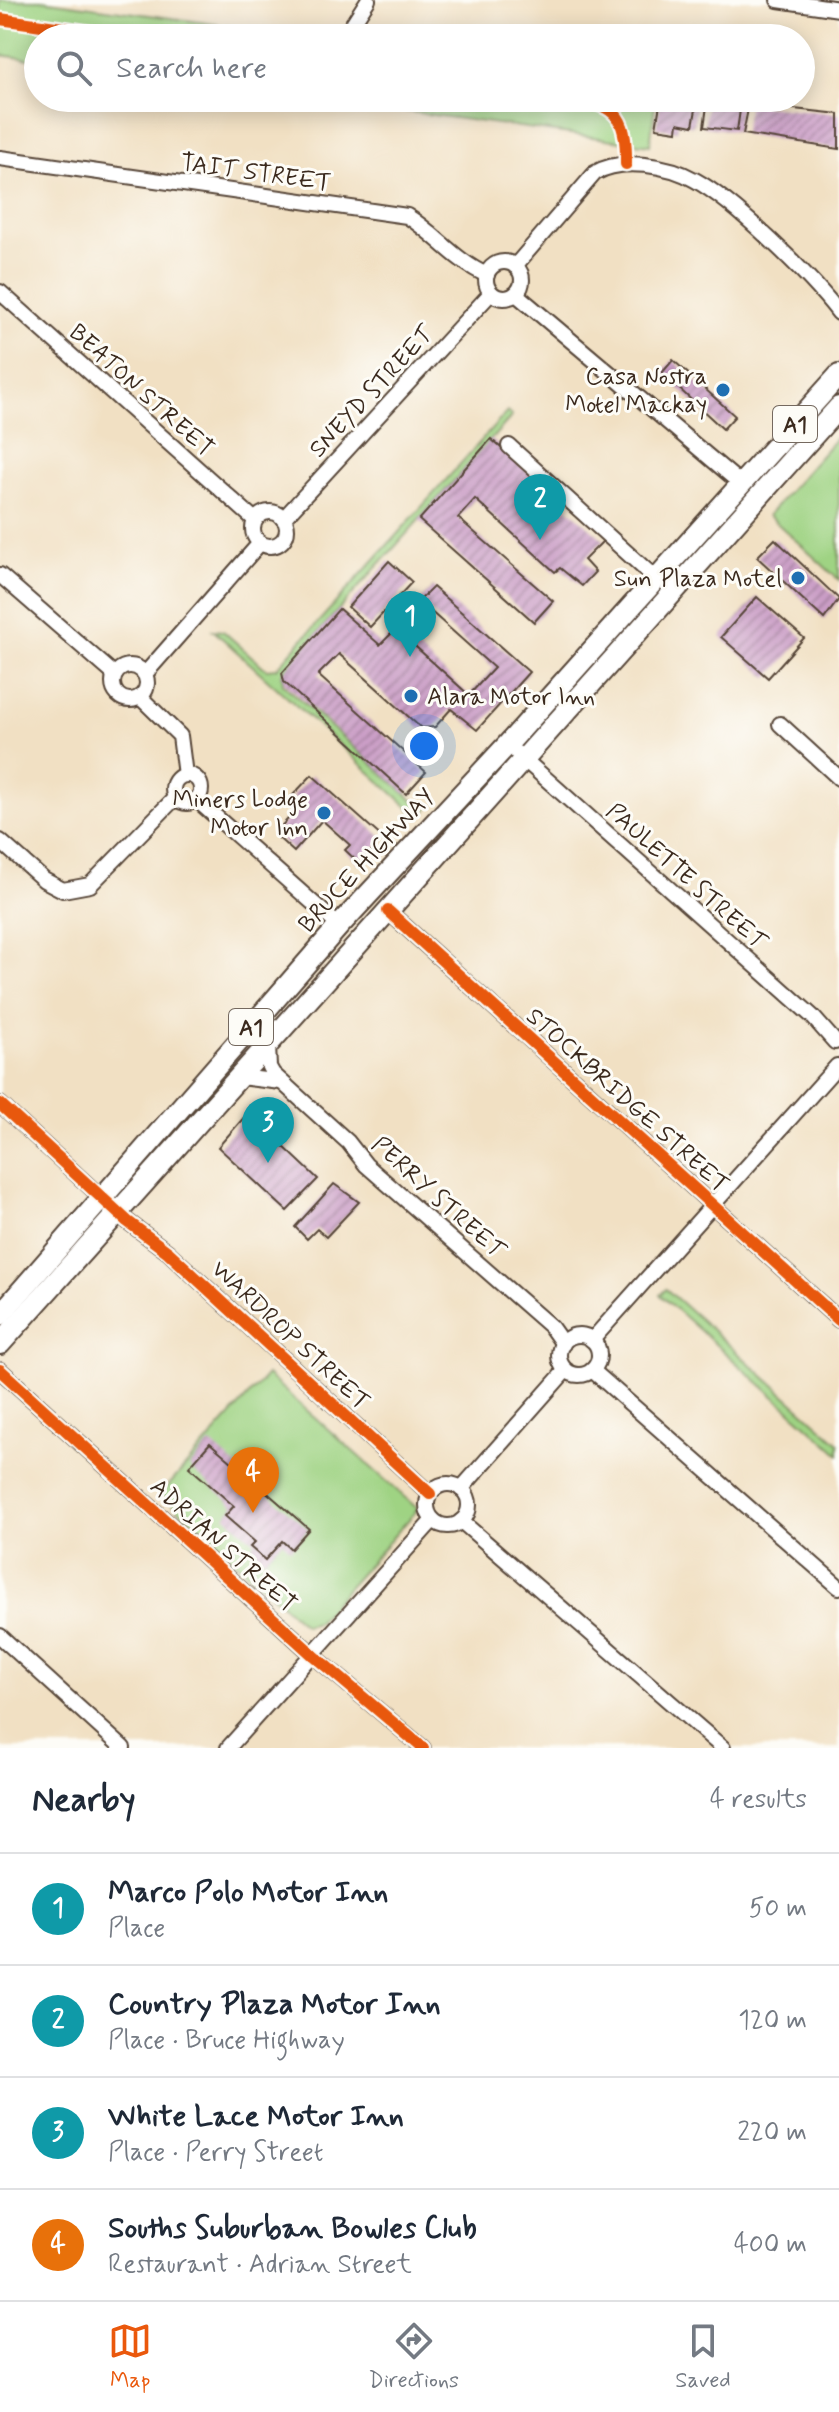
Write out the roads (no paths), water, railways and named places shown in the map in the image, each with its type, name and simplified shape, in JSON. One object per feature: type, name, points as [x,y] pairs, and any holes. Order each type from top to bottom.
[{"type":"highway","name":"BRUCE HIGHWAY","points":[[0,1315],[339,926],[508,744],[839,375]]},
{"type":"highway","points":[[746,479],[784,450],[839,389]]},
{"type":"highway","name":"BRUCE HIGHWAY","points":[[0,1344],[839,407]]},
{"type":"street","points":[[353,24],[368,0]]},
{"type":"street","points":[[778,0],[839,9]]},
{"type":"street","name":"TAIT STREET","points":[[0,158],[407,216],[424,227],[466,266],[487,275]]},
{"type":"street","points":[[515,266],[595,173],[609,165],[626,164],[675,172],[710,189],[823,290],[839,313]]},
{"type":"street","points":[[496,264],[515,266],[522,281],[516,294],[503,299],[491,293],[487,275],[496,264]]},
{"type":"street","points":[[823,290],[839,298]]},
{"type":"street","name":"BEATON STREET","points":[[0,292],[255,520]]},
{"type":"street","name":"SNEYD STREET","points":[[283,519],[491,293]]},
{"type":"street","points":[[516,294],[746,479]]},
{"type":"street","points":[[509,446],[656,579]]},
{"type":"street","points":[[267,513],[283,519],[287,530],[282,541],[271,546],[260,543],[253,531],[255,520],[267,513]]},
{"type":"street","points":[[145,674],[260,543]]},
{"type":"street","points":[[0,575],[115,675]]},
{"type":"street","points":[[127,666],[135,667],[145,674],[147,689],[140,697],[128,701],[119,697],[113,686],[115,675],[127,666]]},
{"type":"street","points":[[140,697],[180,736],[185,775]]},
{"type":"street","points":[[780,724],[839,778]]},
{"type":"street","name":"PAULETTE STREET","points":[[508,744],[837,1040]]},
{"type":"street","points":[[0,841],[44,880],[63,890],[90,885],[175,798],[174,784],[185,775]]},
{"type":"street","points":[[185,775],[195,777],[201,785],[197,800]]},
{"type":"street","points":[[175,798],[183,803],[197,800]]},
{"type":"street","points":[[197,800],[339,926]]},
{"type":"street","name":"STOCKBRIDGE STREET","points":[[388,911],[839,1320]]},
{"type":"street","points":[[592,1340],[838,1067],[831,1054],[837,1040]]},
{"type":"street","name":"PERRY STREET","points":[[268,1046],[269,1067],[285,1084],[348,1142],[366,1165],[551,1327],[563,1344]]},
{"type":"street","points":[[240,1077],[285,1084]]},
{"type":"street","name":"WARDROP STREET","points":[[0,1104],[120,1213],[168,1252],[430,1494]]},
{"type":"street","points":[[579,1335],[592,1340],[599,1356],[592,1370],[579,1375],[566,1370],[559,1356],[563,1344],[579,1335]]},
{"type":"street","name":"ADRIAN STREET","points":[[0,1370],[313,1655],[423,1748]]},
{"type":"street","points":[[461,1489],[566,1370]]},
{"type":"street","points":[[592,1370],[839,1587]]},
{"type":"street","points":[[447,1484],[461,1489],[469,1506],[461,1521],[447,1526],[433,1520],[427,1506],[430,1494],[447,1484]]},
{"type":"street","points":[[228,1748],[433,1520]]},
{"type":"street","points":[[461,1521],[723,1748]]},
{"type":"street","points":[[0,1636],[123,1748]]},
{"type":"place","name":"Casa Nostra Motel Mackay","points":[[723,390]]},
{"type":"place","name":"Country Plaza Motor Inn","points":[[540,540]]},
{"type":"place","name":"Sun Plaza Motel","points":[[798,578]]},
{"type":"place","name":"Marco Polo Motor Inn","points":[[410,657]]},
{"type":"place","name":"Alara Motor Inn","points":[[411,696]]},
{"type":"place","name":"Miners Lodge Motor Inn","points":[[324,813]]},
{"type":"place","name":"White Lace Motor Inn","points":[[268,1163]]},
{"type":"place","name":"Souths Suburban Bowles Club","points":[[253,1513]]}]
